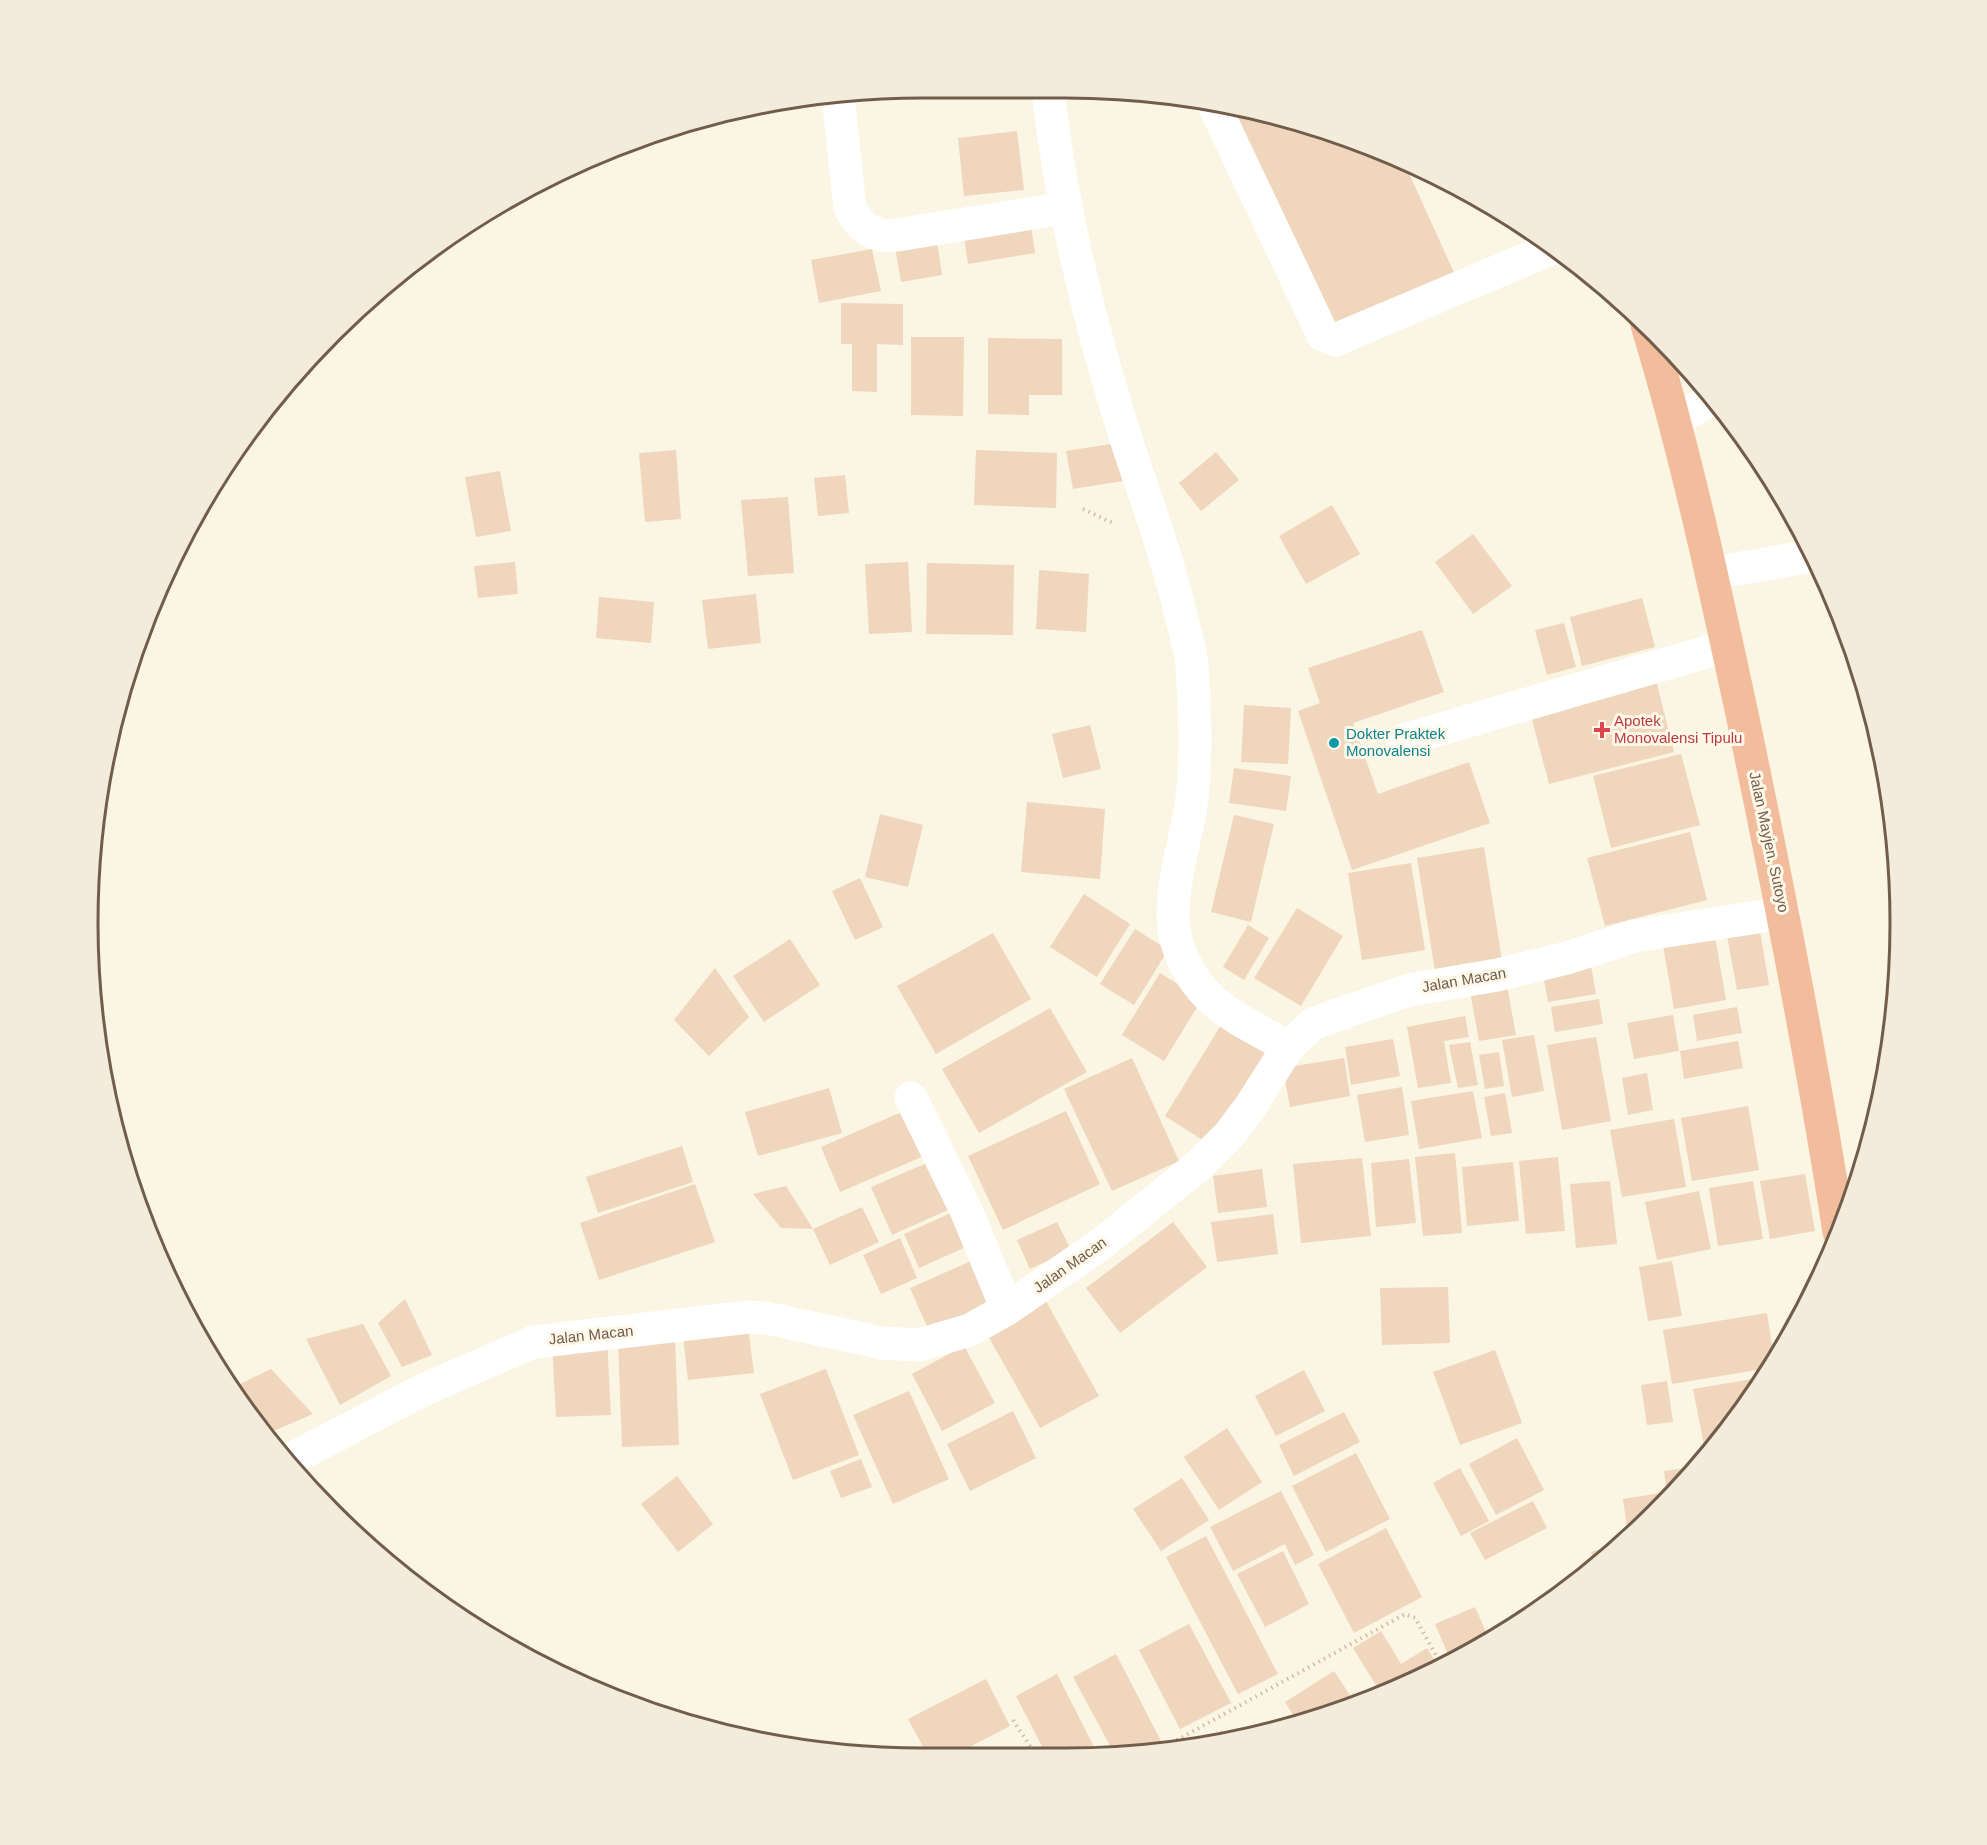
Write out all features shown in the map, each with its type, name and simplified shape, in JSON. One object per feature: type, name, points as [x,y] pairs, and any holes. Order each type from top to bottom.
[{"type":"highway","name":"Jalan Mayjen. Sutoyo","points":[[1653,344],[1676,420],[1712,573],[1784,913],[1836,1214]]},
{"type":"street","points":[[1049,98],[1064,208],[1121,423],[1170,567],[1192,663],[1194,740],[1192,796],[1174,904],[1173,925],[1176,942],[1186,970],[1212,1002],[1288,1047]]},
{"type":"street","points":[[839,102],[850,208],[858,223],[873,234],[891,236],[1064,208]]},
{"type":"street","points":[[1217,112],[1323,335],[1329,339],[1335,340],[1544,252]]},
{"type":"street","points":[[1676,420],[1705,403]]},
{"type":"street","points":[[1712,573],[1804,557]]},
{"type":"street","points":[[1403,741],[1727,646]]},
{"type":"street","name":"Jalan Macan","points":[[295,1457],[421,1391],[533,1342],[749,1317],[797,1324],[854,1339],[919,1344],[970,1330],[1007,1309],[1101,1244],[1198,1166],[1229,1135],[1250,1107],[1288,1047],[1314,1023],[1409,990],[1507,973],[1567,958],[1634,936],[1784,913]]},
{"type":"street","points":[[911,1098],[966,1210],[1007,1309]]},
{"type":"path","points":[[1179,1739],[1405,1614],[1415,1618],[1437,1658]]},
{"type":"path","points":[[1013,1720],[1031,1748]]},
{"type":"building","points":[[1232,115],[1330,141],[1409,174],[1456,277],[1332,333]]},
{"type":"building","points":[[1017,131],[1024,190],[964,196],[958,138]]},
{"type":"building","points":[[1030,220],[1035,253],[968,264],[963,230]]},
{"type":"building","points":[[937,241],[942,275],[901,282],[895,247]]},
{"type":"building","points":[[872,249],[881,291],[819,303],[811,260]]},
{"type":"building","points":[[841,303],[903,304],[903,345],[877,344],[877,392],[852,391],[852,344],[841,344]]},
{"type":"building","points":[[911,337],[964,337],[963,416],[911,415]]},
{"type":"building","points":[[988,338],[1062,339],[1062,395],[1029,395],[1029,415],[988,414]]},
{"type":"building","points":[[1117,443],[1123,481],[1073,489],[1066,451]]},
{"type":"building","points":[[676,450],[681,519],[645,522],[639,453]]},
{"type":"building","points":[[976,450],[1057,453],[1056,508],[974,505]]},
{"type":"building","points":[[1216,452],[1239,480],[1201,511],[1179,483]]},
{"type":"building","points":[[500,471],[511,531],[476,537],[465,477]]},
{"type":"building","points":[[845,475],[849,513],[818,516],[814,478]]},
{"type":"building","points":[[788,497],[794,573],[748,576],[741,500]]},
{"type":"building","points":[[1332,505],[1360,554],[1306,584],[1279,536]]},
{"type":"building","points":[[1473,534],[1512,586],[1473,614],[1435,562]]},
{"type":"building","points":[[515,562],[518,594],[478,598],[474,566]]},
{"type":"building","points":[[908,562],[912,632],[869,634],[865,564]]},
{"type":"building","points":[[927,563],[1014,565],[1013,635],[926,634]]},
{"type":"building","points":[[1039,570],[1089,574],[1086,632],[1036,629]]},
{"type":"building","points":[[756,594],[761,643],[708,649],[702,600]]},
{"type":"building","points":[[599,597],[654,602],[651,643],[596,638]]},
{"type":"building","points":[[1642,598],[1655,647],[1582,666],[1570,617]]},
{"type":"building","points":[[1564,623],[1576,667],[1547,675],[1535,630]]},
{"type":"building","name":"Dokter Praktek Monovalensi","points":[[1422,630],[1444,692],[1353,723],[1378,794],[1469,762],[1490,823],[1352,870],[1298,711],[1320,703],[1308,668]]},
{"type":"building","name":"Apotek Monovalensi Tipulu","points":[[1655,676],[1674,752],[1549,784],[1529,708]]},
{"type":"building","points":[[1244,705],[1291,708],[1288,764],[1241,762]]},
{"type":"building","points":[[1090,725],[1101,769],[1063,778],[1052,734]]},
{"type":"building","points":[[1681,754],[1700,825],[1611,848],[1593,776]]},
{"type":"building","points":[[1234,768],[1291,776],[1286,811],[1229,803]]},
{"type":"building","points":[[1027,802],[1105,809],[1100,879],[1021,872]]},
{"type":"building","points":[[880,814],[923,825],[908,887],[865,877]]},
{"type":"building","points":[[1234,815],[1274,824],[1251,922],[1211,912]]},
{"type":"building","points":[[1690,832],[1707,900],[1605,926],[1587,858]]},
{"type":"building","points":[[1484,847],[1502,960],[1435,971],[1417,858]]},
{"type":"building","points":[[1411,863],[1425,950],[1362,960],[1348,873]]},
{"type":"building","points":[[860,878],[883,927],[855,940],[832,891]]},
{"type":"building","points":[[1084,894],[1130,924],[1097,977],[1050,947]]},
{"type":"building","points":[[1297,908],[1343,936],[1301,1006],[1254,978]]},
{"type":"building","points":[[1248,925],[1269,938],[1244,980],[1223,967]]},
{"type":"building","points":[[1713,925],[1726,1000],[1674,1009],[1661,934]]},
{"type":"building","points":[[1759,925],[1769,985],[1737,990],[1726,930]]},
{"type":"building","points":[[1135,929],[1168,950],[1134,1005],[1100,984]]},
{"type":"building","points":[[993,933],[1031,999],[936,1054],[897,986]]},
{"type":"building","points":[[790,939],[820,985],[764,1022],[733,976]]},
{"type":"building","points":[[1591,966],[1596,994],[1548,1002],[1543,974]]},
{"type":"building","points":[[715,968],[749,1017],[709,1056],[674,1020]]},
{"type":"building","points":[[1160,973],[1202,999],[1164,1061],[1122,1035]]},
{"type":"building","points":[[1506,980],[1516,1035],[1479,1041],[1469,986]]},
{"type":"building","points":[[1599,999],[1603,1024],[1555,1032],[1551,1007]]},
{"type":"building","points":[[1737,1007],[1742,1033],[1697,1041],[1693,1015]]},
{"type":"building","points":[[1050,1008],[1087,1072],[979,1133],[942,1069]]},
{"type":"building","points":[[1673,1015],[1679,1051],[1634,1059],[1627,1023]]},
{"type":"building","points":[[1465,1016],[1469,1037],[1444,1041],[1451,1083],[1418,1088],[1407,1027]]},
{"type":"building","points":[[1223,1022],[1268,1050],[1209,1144],[1165,1116]]},
{"type":"building","points":[[1534,1035],[1544,1091],[1512,1097],[1502,1040]]},
{"type":"building","points":[[1596,1037],[1611,1121],[1562,1130],[1547,1045]]},
{"type":"building","points":[[1393,1039],[1400,1076],[1351,1085],[1345,1047]]},
{"type":"building","points":[[1738,1041],[1743,1068],[1684,1079],[1680,1051]]},
{"type":"building","points":[[1470,1042],[1478,1085],[1458,1088],[1449,1045]]},
{"type":"building","points":[[1499,1052],[1504,1086],[1485,1089],[1479,1055]]},
{"type":"building","points":[[1132,1058],[1179,1161],[1112,1191],[1064,1089]]},
{"type":"building","points":[[1344,1058],[1350,1096],[1290,1107],[1283,1068]]},
{"type":"building","points":[[1647,1073],[1653,1110],[1628,1115],[1622,1078]]},
{"type":"building","points":[[1402,1087],[1409,1135],[1365,1142],[1357,1095]]},
{"type":"building","points":[[829,1088],[842,1133],[758,1156],[745,1112]]},
{"type":"building","points":[[1473,1091],[1482,1138],[1419,1149],[1411,1101]]},
{"type":"building","points":[[1505,1093],[1512,1133],[1491,1136],[1484,1097]]},
{"type":"building","points":[[1748,1106],[1759,1170],[1692,1181],[1681,1118]]},
{"type":"building","points":[[911,1108],[931,1153],[840,1192],[821,1147]]},
{"type":"building","points":[[1066,1111],[1100,1184],[1003,1230],[968,1156]]},
{"type":"building","points":[[1674,1119],[1686,1187],[1622,1197],[1610,1130]]},
{"type":"building","points":[[682,1146],[693,1182],[598,1213],[586,1177]]},
{"type":"building","points":[[1455,1153],[1462,1233],[1423,1236],[1415,1157]]},
{"type":"building","points":[[1558,1157],[1565,1231],[1526,1234],[1519,1161]]},
{"type":"building","points":[[1362,1158],[1371,1236],[1301,1243],[1293,1164]]},
{"type":"building","points":[[1409,1159],[1416,1223],[1376,1227],[1371,1163]]},
{"type":"building","points":[[929,1162],[950,1209],[892,1235],[871,1187]]},
{"type":"building","points":[[1513,1162],[1519,1221],[1467,1226],[1462,1167]]},
{"type":"building","points":[[1262,1169],[1267,1207],[1218,1213],[1213,1176]]},
{"type":"building","points":[[1805,1174],[1815,1231],[1770,1239],[1760,1181]]},
{"type":"building","points":[[1610,1181],[1617,1244],[1576,1248],[1570,1184]]},
{"type":"building","points":[[1753,1181],[1763,1239],[1718,1246],[1709,1188]]},
{"type":"building","points":[[695,1184],[715,1242],[599,1280],[580,1223]]},
{"type":"building","points":[[786,1186],[813,1229],[781,1228],[753,1194]]},
{"type":"building","points":[[1699,1191],[1711,1249],[1657,1260],[1645,1202]]},
{"type":"building","points":[[862,1207],[879,1242],[830,1265],[813,1229]]},
{"type":"building","points":[[960,1209],[975,1243],[919,1268],[904,1234]]},
{"type":"building","points":[[1273,1214],[1278,1254],[1217,1262],[1211,1222]]},
{"type":"building","points":[[1057,1222],[1071,1250],[1030,1269],[1017,1240]]},
{"type":"building","points":[[1173,1222],[1207,1267],[1120,1333],[1086,1288]]},
{"type":"building","points":[[900,1238],[917,1278],[881,1294],[863,1255]]},
{"type":"building","points":[[978,1258],[997,1302],[929,1331],[910,1288]]},
{"type":"building","points":[[1672,1261],[1682,1316],[1648,1321],[1639,1267]]},
{"type":"building","points":[[1448,1287],[1450,1343],[1382,1345],[1380,1288]]},
{"type":"building","points":[[1043,1296],[1099,1396],[1040,1428],[984,1329]]},
{"type":"building","points":[[405,1299],[432,1355],[402,1367],[378,1323]]},
{"type":"building","points":[[1767,1313],[1772,1346],[1757,1370],[1672,1384],[1663,1330]]},
{"type":"building","points":[[747,1320],[754,1373],[688,1380],[682,1328]]},
{"type":"building","points":[[363,1324],[391,1376],[340,1405],[306,1339]]},
{"type":"building","points":[[607,1339],[611,1415],[556,1417],[552,1341]]},
{"type":"building","points":[[675,1339],[679,1445],[622,1447],[618,1341]]},
{"type":"building","points":[[964,1346],[995,1403],[942,1431],[912,1374]]},
{"type":"building","points":[[1495,1350],[1522,1423],[1460,1445],[1433,1372]]},
{"type":"building","points":[[271,1369],[313,1414],[273,1431],[239,1384]]},
{"type":"building","points":[[826,1369],[859,1455],[793,1480],[760,1394]]},
{"type":"building","points":[[1304,1370],[1325,1411],[1276,1436],[1255,1396]]},
{"type":"building","points":[[1751,1379],[1704,1443],[1693,1389]]},
{"type":"building","points":[[1667,1381],[1673,1422],[1647,1425],[1641,1385]]},
{"type":"building","points":[[909,1391],[949,1479],[893,1504],[853,1415]]},
{"type":"building","points":[[1013,1411],[1036,1458],[970,1491],[947,1444]]},
{"type":"building","points":[[1344,1412],[1360,1442],[1294,1476],[1279,1445]]},
{"type":"building","points":[[1227,1428],[1262,1482],[1219,1510],[1184,1457]]},
{"type":"building","points":[[1517,1438],[1544,1490],[1496,1515],[1469,1464]]},
{"type":"building","points":[[1356,1453],[1390,1519],[1326,1552],[1292,1486]]},
{"type":"building","points":[[861,1459],[872,1487],[841,1498],[830,1471]]},
{"type":"building","points":[[1460,1468],[1489,1521],[1461,1536],[1433,1483]]},
{"type":"building","points":[[1683,1469],[1666,1486],[1664,1471]]},
{"type":"building","points":[[677,1476],[713,1524],[678,1552],[641,1504]]},
{"type":"building","points":[[1182,1478],[1209,1520],[1161,1551],[1133,1509]]},
{"type":"building","points":[[1281,1491],[1314,1555],[1295,1565],[1285,1544],[1233,1571],[1210,1527]]},
{"type":"building","points":[[1660,1493],[1627,1526],[1623,1499]]},
{"type":"building","points":[[1533,1501],[1547,1528],[1485,1560],[1470,1533]]},
{"type":"building","points":[[1386,1528],[1422,1597],[1354,1633],[1318,1564]]},
{"type":"building","points":[[1206,1536],[1278,1674],[1238,1694],[1166,1557]]},
{"type":"building","points":[[1283,1551],[1309,1604],[1265,1627],[1237,1574]]},
{"type":"building","points":[[1475,1607],[1486,1632],[1447,1653],[1435,1624]]},
{"type":"building","points":[[1189,1624],[1231,1703],[1180,1729],[1139,1650]]},
{"type":"building","points":[[1381,1631],[1401,1664],[1427,1648],[1434,1659],[1377,1686],[1353,1648]]},
{"type":"building","points":[[1116,1654],[1161,1741],[1110,1746],[1073,1677]]},
{"type":"building","points":[[1334,1671],[1351,1696],[1293,1715],[1285,1702]]},
{"type":"building","points":[[1057,1674],[1094,1747],[1043,1748],[1016,1696]]},
{"type":"building","points":[[986,1679],[1010,1726],[968,1748],[924,1748],[908,1719]]},
{"type":"place","name":"Apotek Monovalensi Tipulu","points":[[1602,730]]},
{"type":"place","name":"Dokter Praktek Monovalensi","points":[[1334,743]]}]
